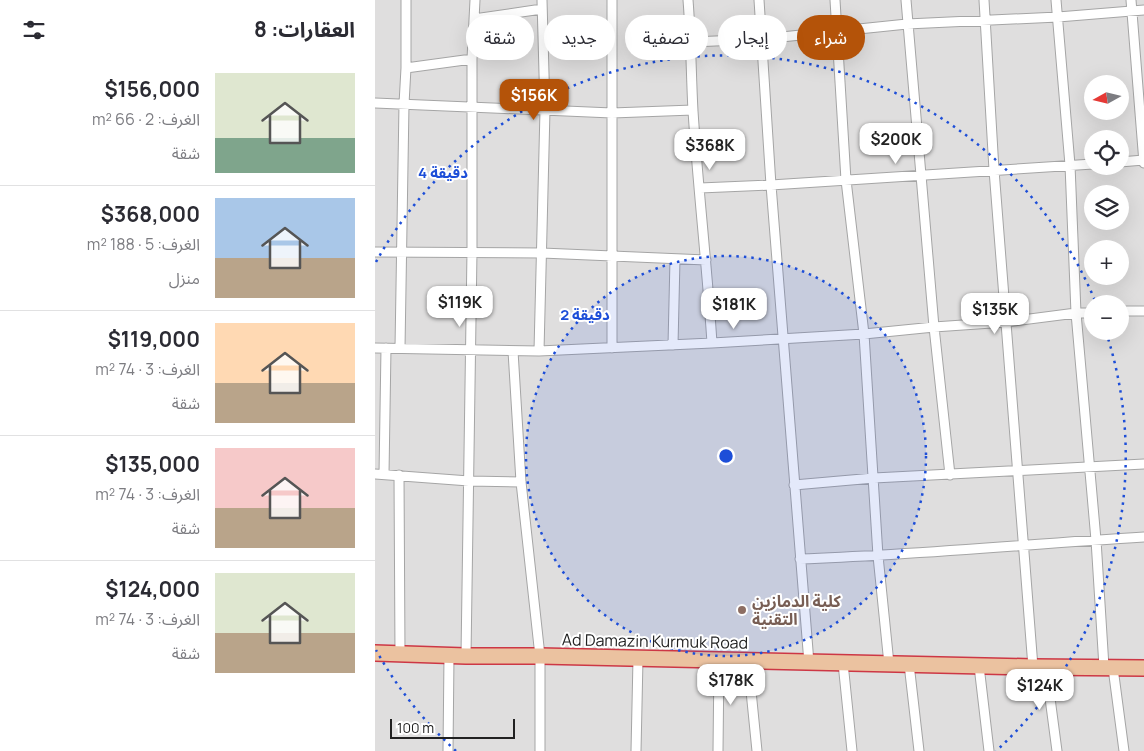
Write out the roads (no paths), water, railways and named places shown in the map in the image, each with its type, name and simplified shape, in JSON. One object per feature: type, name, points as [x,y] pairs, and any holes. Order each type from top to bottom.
[{"type":"highway","name":"Ad Damazin Kurmuk Road","points":[[375,653],[638,660],[748,660],[809,663],[1144,668]]},
{"type":"street","points":[[400,348],[406,0]]},
{"type":"street","points":[[474,15],[475,0]]},
{"type":"street","points":[[612,0],[612,348]]},
{"type":"street","points":[[688,0],[689,15]]},
{"type":"street","points":[[759,0],[760,15]]},
{"type":"street","points":[[835,0],[836,15]]},
{"type":"street","points":[[906,0],[934,326],[950,475]]},
{"type":"street","points":[[984,0],[994,170],[1023,544],[1040,667],[1057,751]]},
{"type":"street","points":[[1056,0],[1070,165],[1076,313],[1096,540],[1109,668],[1124,751]]},
{"type":"street","points":[[1129,162],[1144,161],[1131,0]]},
{"type":"street","points":[[493,15],[542,5],[545,110],[539,351]]},
{"type":"street","points":[[865,29],[907,24],[1058,17],[1144,10]]},
{"type":"street","points":[[406,68],[472,60],[472,251],[466,656]]},
{"type":"street","points":[[692,60],[693,110],[711,343]]},
{"type":"street","points":[[763,60],[771,186],[809,663]]},
{"type":"street","points":[[840,60],[846,180],[864,334],[878,556],[889,664]]},
{"type":"street","points":[[375,103],[612,113],[693,110]]},
{"type":"street","points":[[700,188],[771,186],[1084,164]]},
{"type":"street","points":[[375,252],[472,251],[706,260]]},
{"type":"street","points":[[673,345],[675,259]]},
{"type":"street","points":[[1129,312],[1144,311]]},
{"type":"street","points":[[375,348],[539,351],[673,345],[864,334],[934,326],[1006,322],[1084,313]]},
{"type":"street","points":[[387,348],[379,474],[469,481],[521,482]]},
{"type":"street","points":[[513,351],[521,482],[540,656],[540,751]]},
{"type":"street","points":[[794,485],[874,478],[1144,464]]},
{"type":"street","points":[[399,475],[400,654]]},
{"type":"street","points":[[800,559],[878,556],[1144,536]]},
{"type":"street","points":[[447,751],[449,656]]},
{"type":"street","points":[[636,751],[638,660]]},
{"type":"street","points":[[718,751],[719,660]]},
{"type":"street","points":[[748,660],[757,751]]},
{"type":"street","points":[[843,663],[852,751]]},
{"type":"street","points":[[909,664],[919,751]]},
{"type":"street","points":[[979,666],[989,751]]},
{"type":"place","name":"كلية الدمازين التقنية","points":[[742,610]]}]
